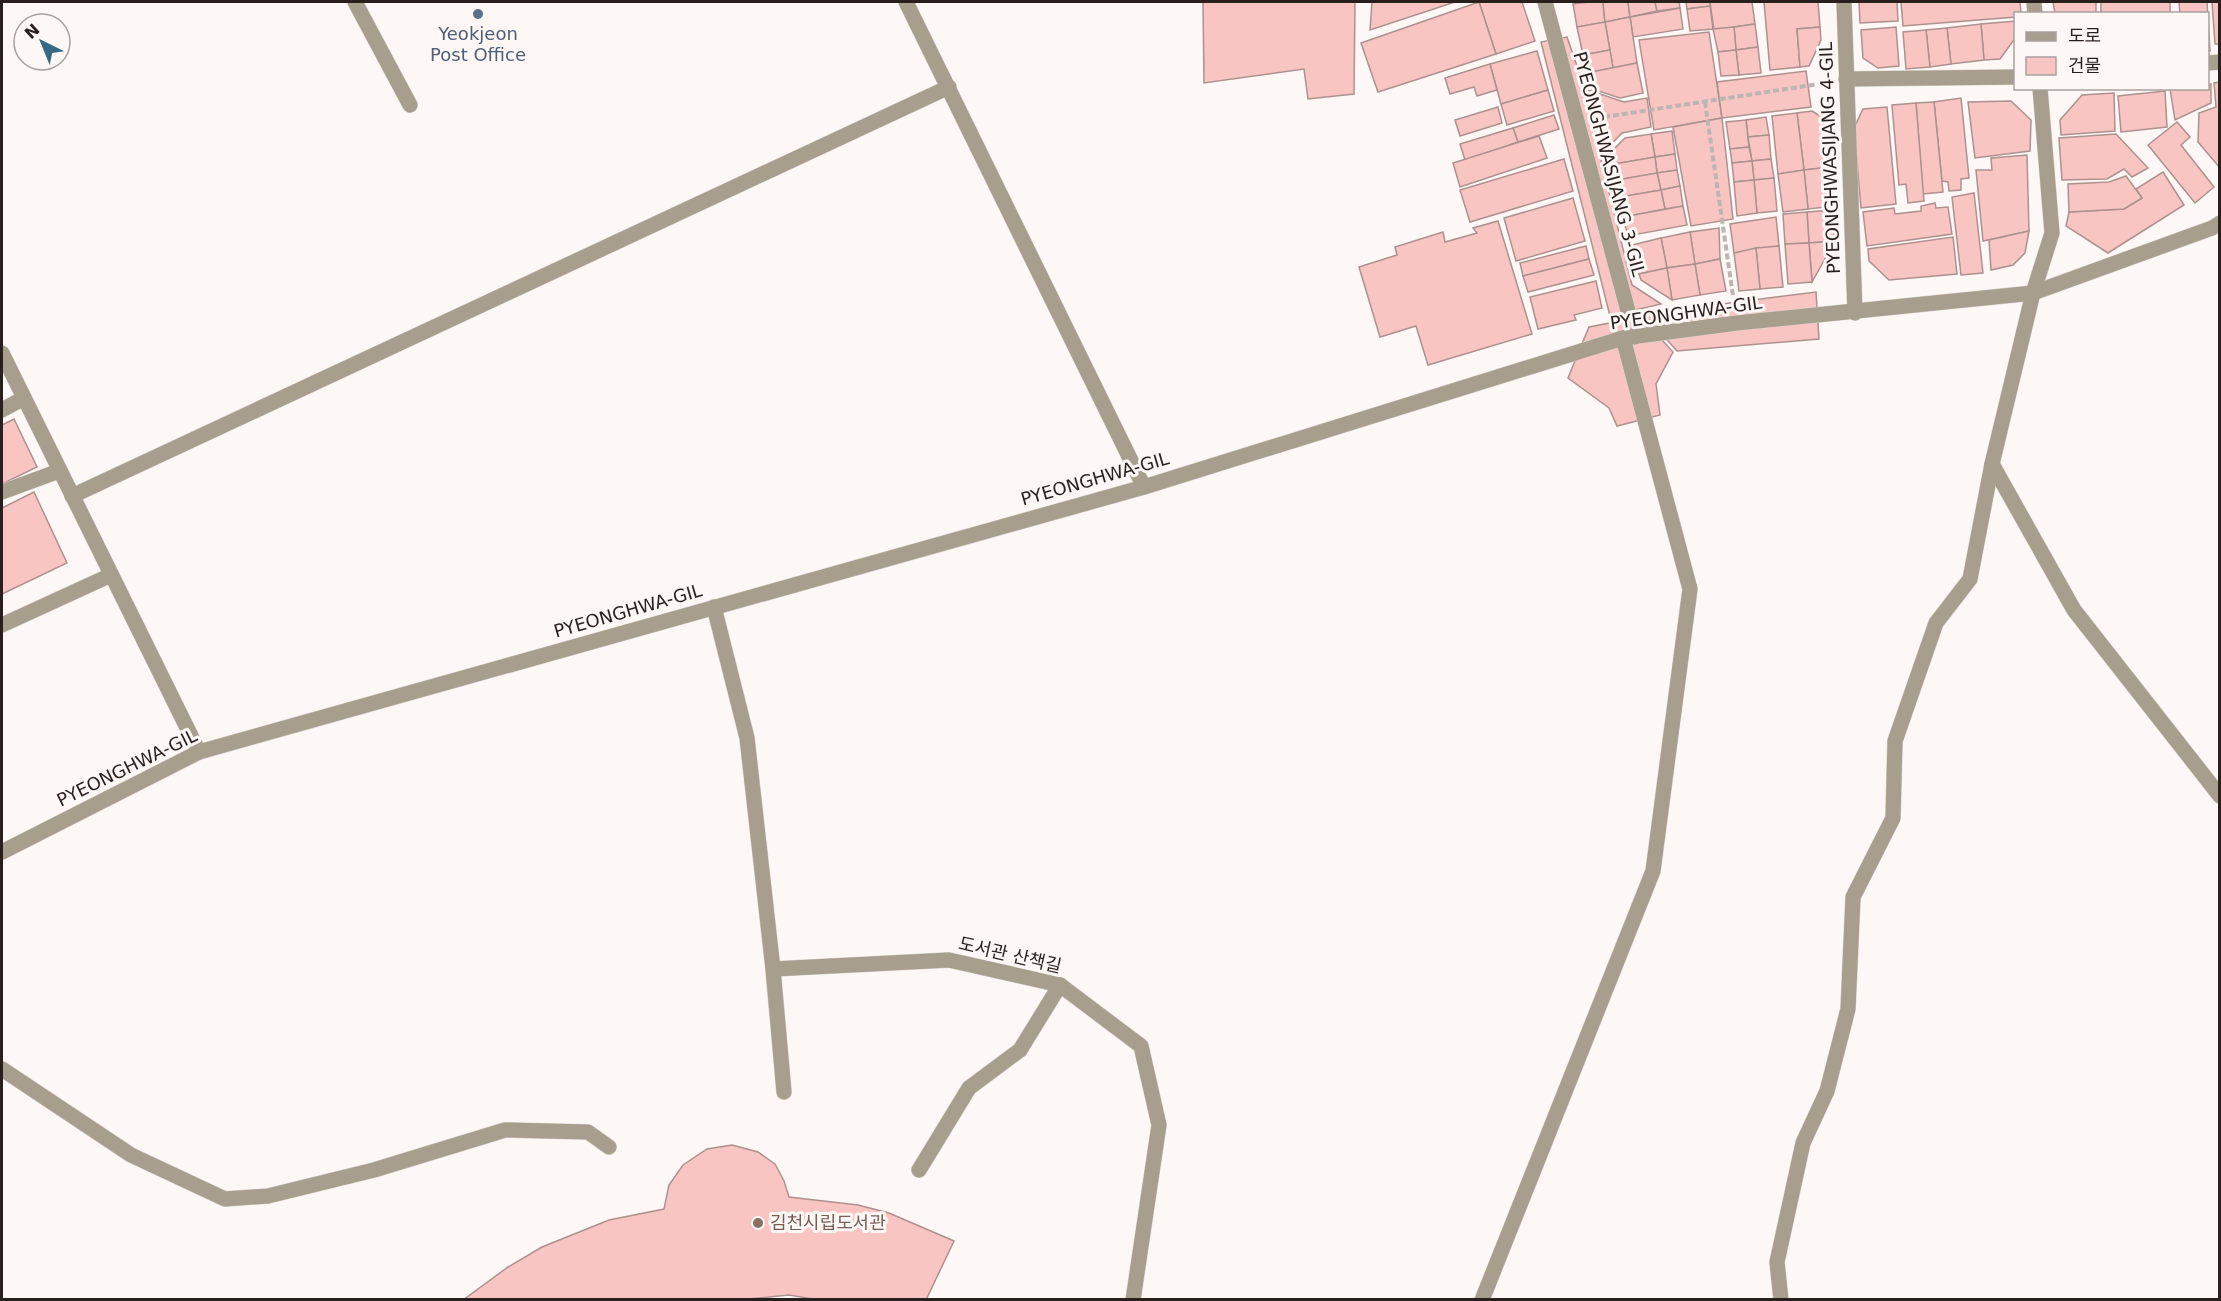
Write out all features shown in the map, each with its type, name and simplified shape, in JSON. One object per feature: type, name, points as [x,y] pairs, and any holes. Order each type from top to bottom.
[{"type":"street","points":[[355,2],[410,105]]},
{"type":"street","points":[[906,2],[1144,487]]},
{"type":"street","name":"PYEONGHWASIJANG 3-GIL","points":[[1482,1299],[1653,871],[1690,589],[1577,122],[1545,2]]},
{"type":"street","name":"PYEONGHWASIJANG 4-GIL","points":[[1844,2],[1855,313]]},
{"type":"street","points":[[1846,79],[2014,77]]},
{"type":"street","points":[[72,496],[949,87]]},
{"type":"street","points":[[1780,1299],[1777,1262],[1803,1143],[1827,1091],[1848,1009],[1853,897],[1893,818],[1895,741],[1936,623],[1970,579],[1992,464],[2033,293],[2052,233],[2040,90]]},
{"type":"street","name":"PYEONGHWA-GIL","points":[[2,852],[199,752],[1144,487],[1629,337],[1737,323],[1855,313],[2033,293],[2212,228],[2220,223]]},
{"type":"street","points":[[2,353],[199,752]]},
{"type":"street","points":[[2,410],[24,398]]},
{"type":"street","points":[[1992,464],[2074,610],[2220,796]]},
{"type":"street","points":[[2,492],[60,471]]},
{"type":"street","points":[[2,625],[111,575]]},
{"type":"street","points":[[714,607],[747,738],[773,969],[784,1092]]},
{"type":"street","name":"도서관 산책길","points":[[773,969],[949,960],[1060,985],[1141,1046],[1159,1125],[1133,1299]]},
{"type":"street","points":[[919,1170],[969,1088],[1020,1050],[1060,985]]},
{"type":"street","points":[[2,1070],[131,1155],[225,1199],[268,1196],[352,1176],[505,1130],[588,1132],[609,1147]]},
{"type":"path","points":[[1577,122],[1807,86]]},
{"type":"path","points":[[1705,102],[1737,323]]},
{"type":"building","points":[[1203,2],[1355,2],[1354,94],[1308,99],[1304,69],[1204,83]]},
{"type":"building","points":[[1372,2],[1455,2],[1370,30]]},
{"type":"building","points":[[1479,2],[1522,2],[1535,41],[1496,54]]},
{"type":"building","points":[[1479,2],[1496,54],[1378,92],[1361,43]]},
{"type":"building","points":[[1603,2],[1605,22],[1577,27],[1573,4]]},
{"type":"building","points":[[1603,2],[1628,2],[1630,17],[1605,22]]},
{"type":"building","points":[[1628,2],[1655,2],[1657,11],[1630,17]]},
{"type":"building","points":[[1655,2],[1679,2],[1680,8],[1657,11]]},
{"type":"building","points":[[1686,2],[1710,2],[1710,6],[1687,9]]},
{"type":"building","points":[[1710,2],[1752,2],[1755,24],[1714,30]]},
{"type":"building","points":[[1764,2],[1818,2],[1820,27],[1797,29],[1800,67],[1770,70]]},
{"type":"building","points":[[1859,2],[1897,2],[1898,21],[1860,23]]},
{"type":"building","points":[[1901,2],[2020,2],[2021,12],[2014,12],[2014,17],[1903,26]]},
{"type":"building","points":[[2053,2],[2096,2],[2096,12],[2055,12]]},
{"type":"building","points":[[2101,2],[2170,2],[2170,12],[2101,12]]},
{"type":"building","points":[[2179,2],[2207,2],[2208,12],[2180,12]]},
{"type":"building","points":[[2212,2],[2220,2],[2220,44],[2215,44]]},
{"type":"building","points":[[1710,6],[1713,29],[1690,31],[1687,9]]},
{"type":"building","points":[[1680,8],[1683,29],[1633,37],[1630,17]]},
{"type":"building","points":[[1630,17],[1637,63],[1613,68],[1605,22]]},
{"type":"building","points":[[2014,21],[2014,40],[2000,59],[1984,60],[1981,24]]},
{"type":"building","points":[[1605,22],[1610,50],[1583,55],[1577,27]]},
{"type":"building","points":[[1755,24],[1758,47],[1736,50],[1734,27]]},
{"type":"building","points":[[1981,24],[1984,60],[1951,64],[1947,28]]},
{"type":"building","points":[[1734,27],[1736,50],[1718,52],[1713,29]]},
{"type":"building","points":[[1820,27],[1821,40],[1809,66],[1800,67],[1797,29]]},
{"type":"building","points":[[1896,27],[1899,66],[1878,68],[1863,58],[1861,30]]},
{"type":"building","points":[[1947,28],[1951,64],[1930,67],[1926,30]]},
{"type":"building","points":[[1926,30],[1930,67],[1906,69],[1903,32]]},
{"type":"building","points":[[1709,32],[1722,118],[1654,130],[1639,40]]},
{"type":"building","points":[[1567,37],[1585,89],[1624,102],[1647,98],[1651,127],[1622,133],[1600,156],[1632,285],[1661,304],[1610,316],[1541,42]]},
{"type":"building","points":[[1758,47],[1761,73],[1739,75],[1736,50]]},
{"type":"building","points":[[1610,50],[1613,68],[1586,73],[1583,55]]},
{"type":"building","points":[[1736,50],[1739,75],[1721,76],[1718,52]]},
{"type":"building","points":[[1537,51],[1548,90],[1501,104],[1490,64]]},
{"type":"building","points":[[1637,63],[1643,93],[1620,98],[1589,88],[1586,73]]},
{"type":"building","points":[[1490,64],[1497,90],[1477,96],[1474,87],[1450,94],[1445,78]]},
{"type":"building","points":[[1806,71],[1811,107],[1722,118],[1717,82]]},
{"type":"building","points":[[2220,82],[2220,168],[2198,142],[2199,113],[2216,107],[2214,83]]},
{"type":"building","points":[[2209,84],[2211,84],[2211,103],[2175,120],[2170,90],[2209,90]]},
{"type":"building","points":[[1548,90],[1554,111],[1507,125],[1501,104]]},
{"type":"building","points":[[2165,91],[2167,127],[2121,132],[2118,96]]},
{"type":"building","points":[[2114,93],[2115,131],[2061,135],[2060,120],[2082,95]]},
{"type":"building","points":[[1961,98],[1969,178],[1961,179],[1961,190],[1949,191],[1948,182],[1942,181],[1934,102]]},
{"type":"building","points":[[2011,101],[2031,120],[2030,151],[1975,158],[1968,102]]},
{"type":"building","points":[[1934,102],[1943,192],[1923,194],[1916,103]]},
{"type":"building","points":[[1916,103],[1924,201],[1908,203],[1906,184],[1899,185],[1892,105]]},
{"type":"building","points":[[1498,107],[1502,123],[1460,136],[1455,120]]},
{"type":"building","points":[[1887,107],[1896,204],[1861,208],[1854,128],[1863,109]]},
{"type":"building","points":[[1812,111],[1825,119],[1830,167],[1804,170],[1797,113]]},
{"type":"building","points":[[1797,113],[1804,170],[1778,174],[1772,116]]},
{"type":"building","points":[[1554,115],[1559,129],[1518,142],[1513,128]]},
{"type":"building","points":[[1766,117],[1769,135],[1748,137],[1746,120]]},
{"type":"building","points":[[1722,118],[1733,219],[1691,226],[1673,127]]},
{"type":"building","points":[[1746,120],[1749,147],[1730,149],[1726,122]]},
{"type":"building","points":[[2177,122],[2190,137],[2181,145],[2214,187],[2195,203],[2148,145]]},
{"type":"building","points":[[1513,128],[1518,142],[1465,160],[1460,144]]},
{"type":"building","points":[[1672,131],[1675,154],[1655,157],[1651,134]]},
{"type":"building","points":[[1651,134],[1655,157],[1614,164],[1612,151],[1625,138]]},
{"type":"building","points":[[2116,134],[2148,168],[2132,177],[2124,169],[2107,179],[2062,180],[2059,138]]},
{"type":"building","points":[[1769,135],[1771,159],[1752,161],[1748,137]]},
{"type":"building","points":[[1539,136],[1547,158],[1460,187],[1453,163]]},
{"type":"building","points":[[1749,147],[1752,161],[1732,163],[1730,149]]},
{"type":"building","points":[[1675,154],[1677,170],[1657,173],[1655,157]]},
{"type":"building","points":[[2027,155],[2029,231],[1983,241],[1976,170],[1992,170],[1991,158]]},
{"type":"building","points":[[1655,157],[1657,173],[1617,180],[1614,164]]},
{"type":"building","points":[[1564,159],[1573,191],[1470,222],[1460,190]]},
{"type":"building","points":[[1771,159],[1774,178],[1754,180],[1752,161]]},
{"type":"building","points":[[1752,161],[1754,180],[1734,182],[1732,163]]},
{"type":"building","points":[[1830,167],[1835,206],[1808,209],[1804,170]]},
{"type":"building","points":[[1677,170],[1680,186],[1661,190],[1657,173]]},
{"type":"building","points":[[1804,170],[1808,209],[1783,212],[1778,174]]},
{"type":"building","points":[[2163,172],[2184,205],[2108,253],[2066,226],[2069,212],[2124,209],[2142,198],[2136,189]]},
{"type":"building","points":[[1657,173],[1661,190],[1620,197],[1617,180]]},
{"type":"building","points":[[2126,176],[2142,198],[2124,209],[2069,212],[2068,184],[2109,182]]},
{"type":"building","points":[[1774,178],[1777,211],[1757,213],[1754,180]]},
{"type":"building","points":[[1754,180],[1757,213],[1737,216],[1734,182]]},
{"type":"building","points":[[1680,186],[1683,206],[1665,209],[1661,190]]},
{"type":"building","points":[[1661,190],[1665,209],[1623,217],[1620,197]]},
{"type":"building","points":[[1974,193],[1983,273],[1961,275],[1952,197]]},
{"type":"building","points":[[1573,198],[1585,241],[1516,261],[1504,218]]},
{"type":"building","points":[[1935,203],[1936,208],[1948,207],[1952,234],[1867,246],[1863,212],[1894,208],[1895,214],[1921,211],[1921,206]]},
{"type":"building","points":[[1683,206],[1687,225],[1628,236],[1623,217]]},
{"type":"building","points":[[1832,210],[1835,241],[1809,243],[1807,212]]},
{"type":"building","points":[[1807,212],[1809,243],[1785,244],[1783,214]]},
{"type":"building","points":[[1776,217],[1779,246],[1734,253],[1730,224]]},
{"type":"building","points":[[1498,221],[1532,334],[1428,365],[1416,326],[1380,337],[1359,267],[1397,255],[1395,247],[1443,232],[1445,242],[1477,233],[1473,228]]},
{"type":"building","points":[[1719,228],[1720,259],[1695,264],[1690,232]]},
{"type":"building","points":[[2029,231],[2025,253],[2013,265],[1991,270],[1989,240]]},
{"type":"building","points":[[1690,232],[1695,264],[1667,268],[1661,238]]},
{"type":"building","points":[[1953,237],[1957,274],[1889,280],[1869,261],[1868,249]]},
{"type":"building","points":[[1661,238],[1667,268],[1639,274],[1632,245]]},
{"type":"building","points":[[1835,241],[1812,282],[1809,243]]},
{"type":"building","points":[[1809,243],[1812,282],[1788,284],[1785,244]]},
{"type":"building","points":[[1586,246],[1589,259],[1523,276],[1520,263]]},
{"type":"building","points":[[1779,246],[1783,287],[1760,289],[1756,248]]},
{"type":"building","points":[[1756,248],[1760,289],[1739,291],[1734,253]]},
{"type":"building","points":[[1589,259],[1594,275],[1528,292],[1523,276]]},
{"type":"building","points":[[1720,259],[1726,291],[1700,295],[1695,264]]},
{"type":"building","points":[[1695,264],[1700,295],[1672,300],[1667,268]]},
{"type":"building","points":[[1667,268],[1672,300],[1641,280],[1639,274]]},
{"type":"building","points":[[1596,281],[1602,308],[1574,315],[1576,320],[1538,329],[1530,297]]},
{"type":"building","points":[[1816,292],[1819,339],[1677,351],[1644,314]]},
{"type":"building","points":[[1641,317],[1673,352],[1656,384],[1660,415],[1617,426],[1609,408],[1568,378],[1589,327]]},
{"type":"building","points":[[14,419],[37,467],[2,484],[2,425]]},
{"type":"building","points":[[34,492],[67,563],[2,594],[2,508]]},
{"type":"building","name":"김천시립도서관","points":[[732,1145],[758,1152],[775,1164],[789,1197],[858,1205],[889,1213],[954,1241],[926,1300],[819,1300],[789,1295],[738,1300],[463,1300],[508,1267],[542,1247],[609,1220],[664,1209],[669,1185],[683,1165],[707,1149]]},
{"type":"place","name":"Yeokjeon Post Office","points":[[478,14]]},
{"type":"place","name":"김천시립도서관","points":[[758,1223]]}]
